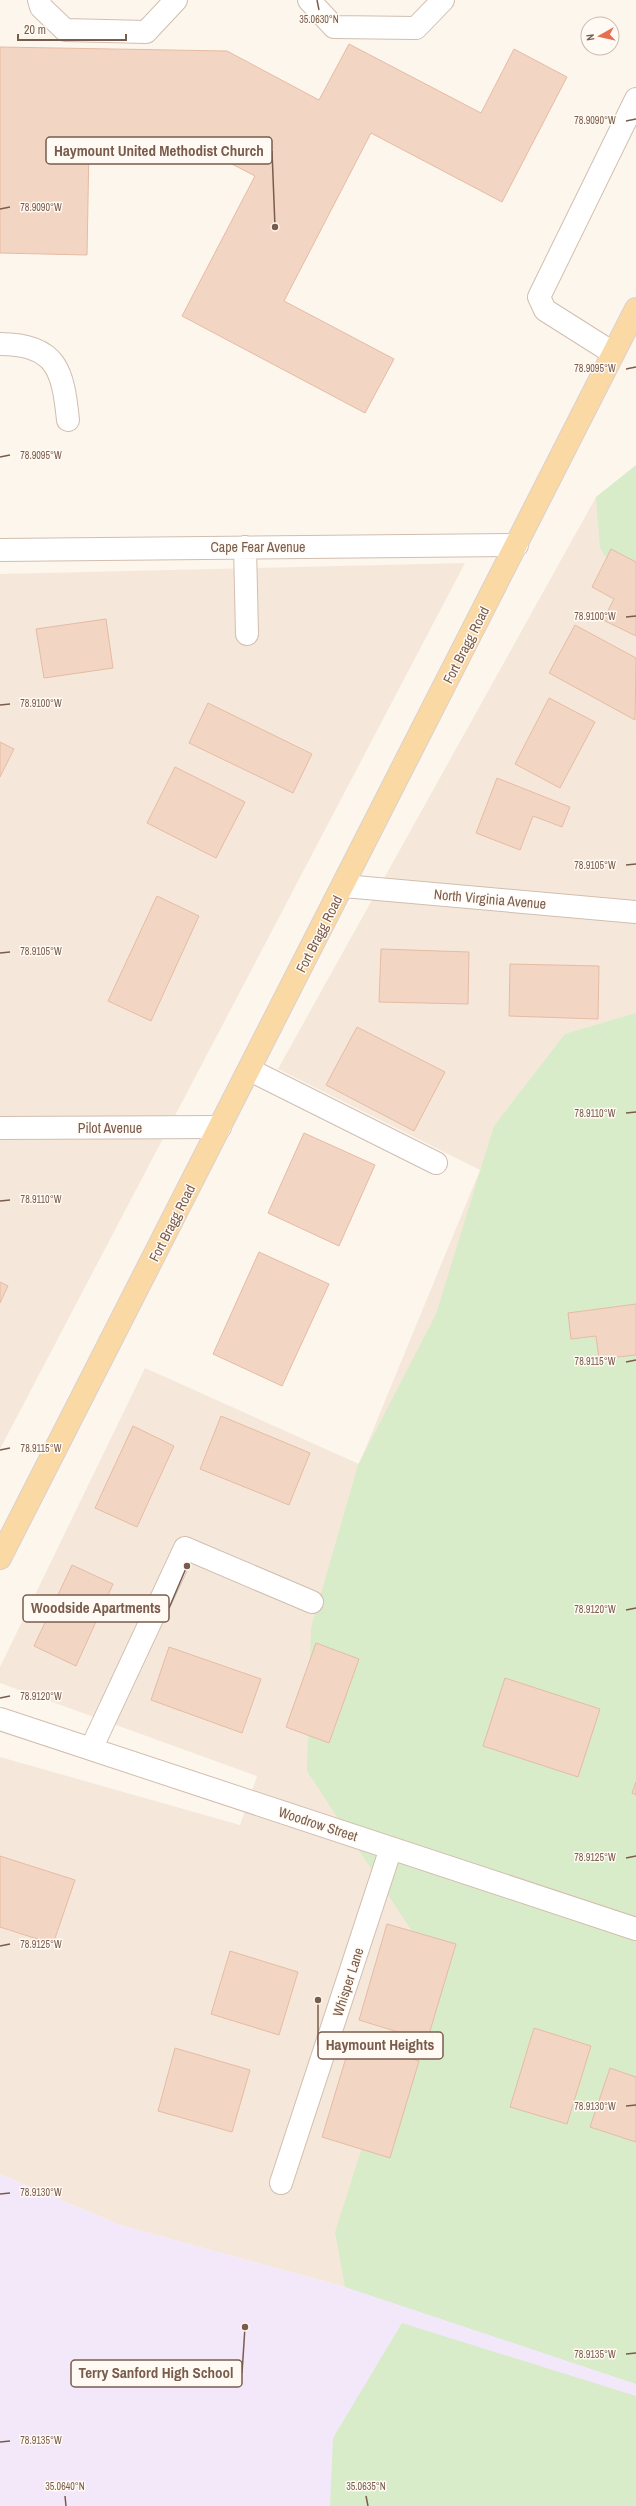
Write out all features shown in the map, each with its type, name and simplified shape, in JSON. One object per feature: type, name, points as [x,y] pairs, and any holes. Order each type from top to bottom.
[{"type":"main road","name":"Fort Bragg Road","points":[[0,1558],[344,886],[635,312]]},
{"type":"street","points":[[38,0],[41,7],[64,30],[146,32],[176,0]]},
{"type":"street","points":[[309,0],[334,27],[416,28],[443,0]]},
{"type":"street","points":[[613,353],[545,310],[539,297],[636,99]]},
{"type":"street","points":[[0,344],[24,345],[41,353],[55,365],[64,384],[68,420]]},
{"type":"street","name":"Cape Fear Avenue","points":[[0,550],[517,545]]},
{"type":"street","points":[[245,547],[247,634]]},
{"type":"street","name":"North Virginia Avenue","points":[[344,886],[636,912]]},
{"type":"street","points":[[250,1070],[436,1163]]},
{"type":"street","name":"Pilot Avenue","points":[[0,1128],[220,1127]]},
{"type":"street","points":[[90,1749],[186,1548],[312,1602]]},
{"type":"street","name":"Woodrow Street","points":[[0,1719],[636,1929]]},
{"type":"street","name":"Whisper Lane","points":[[281,2183],[391,1848]]},
{"type":"shaded area","points":[[596,497],[636,505],[636,2367],[120,2225],[0,2174],[0,1757],[240,1825],[257,1776],[0,1683],[0,1667],[145,1368],[359,1464],[480,1170],[278,1069]]},
{"type":"shaded area","points":[[465,563],[0,1449],[0,574]]},
{"type":"shaded area","points":[[0,2174],[120,2225],[636,2367],[636,2506],[0,2506]]},
{"type":"green space","points":[[636,465],[636,603],[600,548],[596,497]]},
{"type":"green space","points":[[636,1013],[636,2384],[345,2287],[335,2232],[377,2101],[419,1942],[307,1771],[311,1628],[358,1465],[436,1314],[494,1126],[565,1034]]},
{"type":"green space","points":[[402,2323],[636,2396],[636,2506],[330,2506],[333,2438]]},
{"type":"building","points":[[349,44],[481,113],[514,49],[567,77],[502,202],[371,133],[284,301],[394,359],[365,413],[182,316],[255,176],[203,149],[89,146],[87,255],[0,253],[0,47],[227,51],[319,100]]},
{"type":"building","points":[[611,549],[636,562],[636,636],[603,620],[614,599],[592,587]]},
{"type":"building","points":[[106,619],[113,668],[44,678],[36,629]]},
{"type":"building","points":[[575,625],[636,658],[635,720],[549,673]]},
{"type":"building","points":[[549,698],[595,722],[560,788],[515,764]]},
{"type":"building","points":[[208,703],[312,754],[293,793],[189,743]]},
{"type":"building","points":[[0,742],[14,749],[0,777]]},
{"type":"building","points":[[175,767],[245,802],[216,858],[147,823]]},
{"type":"building","points":[[497,778],[570,807],[562,827],[533,816],[520,850],[476,833]]},
{"type":"building","points":[[157,896],[199,916],[151,1021],[108,1001]]},
{"type":"building","points":[[381,949],[469,952],[468,1004],[379,1002]]},
{"type":"building","points":[[510,964],[599,966],[598,1019],[509,1016]]},
{"type":"building","points":[[357,1027],[445,1072],[414,1131],[326,1085]]},
{"type":"building","points":[[304,1133],[375,1165],[339,1246],[268,1213]]},
{"type":"building","points":[[259,1252],[329,1284],[282,1386],[213,1354]]},
{"type":"building","points":[[0,1282],[8,1286],[0,1303]]},
{"type":"building","points":[[636,1304],[636,1355],[599,1359],[596,1336],[571,1339],[568,1313]]},
{"type":"building","points":[[221,1416],[310,1453],[289,1505],[200,1469]]},
{"type":"building","points":[[133,1426],[174,1446],[137,1527],[95,1508]]},
{"type":"building","points":[[72,1565],[113,1584],[76,1666],[34,1646]]},
{"type":"building","points":[[316,1643],[359,1659],[329,1743],[286,1727]]},
{"type":"building","points":[[169,1647],[261,1679],[242,1733],[151,1700]]},
{"type":"building","points":[[505,1678],[600,1709],[578,1777],[483,1746]]},
{"type":"building","points":[[636,1782],[636,1795],[632,1793]]},
{"type":"building","points":[[0,1856],[75,1880],[53,1944],[0,1927]]},
{"type":"building","points":[[387,1924],[456,1944],[427,2041],[359,2020]]},
{"type":"building","points":[[230,1951],[298,1972],[279,2035],[211,2014]]},
{"type":"building","points":[[534,2028],[591,2046],[567,2124],[510,2107]]},
{"type":"building","points":[[351,2041],[419,2061],[390,2158],[322,2137]]},
{"type":"building","points":[[175,2048],[250,2070],[232,2132],[158,2111]]},
{"type":"building","points":[[610,2068],[636,2077],[636,2142],[590,2127]]},
{"type":"place","name":"Haymount United Methodist Church","points":[[275,227]]},
{"type":"place","name":"Woodside Apartments","points":[[187,1566]]},
{"type":"place","name":"Haymount Heights","points":[[318,2000]]},
{"type":"place","name":"Terry Sanford High School","points":[[245,2327]]}]
